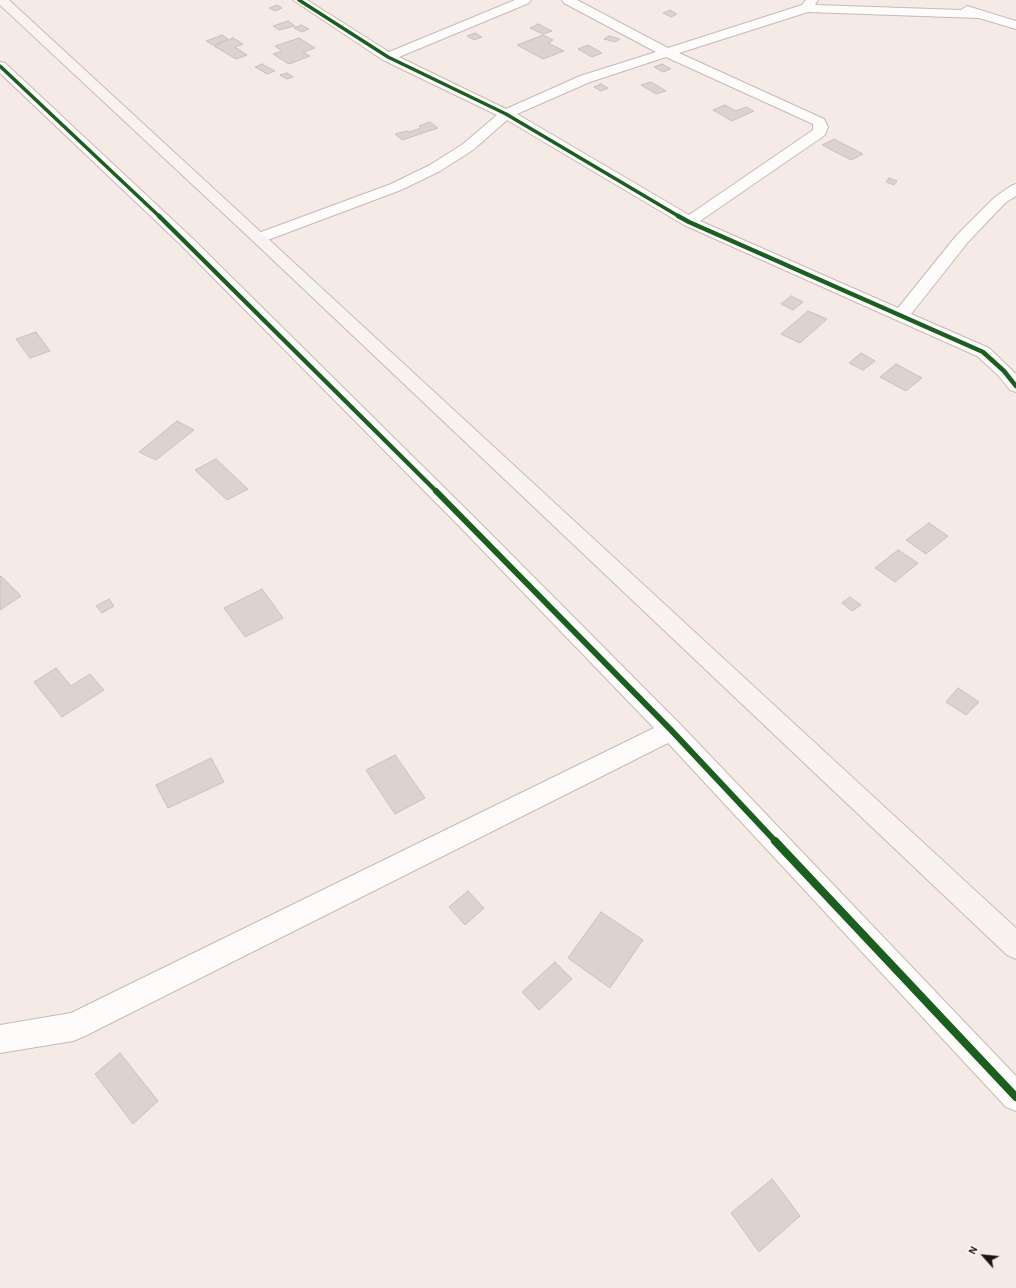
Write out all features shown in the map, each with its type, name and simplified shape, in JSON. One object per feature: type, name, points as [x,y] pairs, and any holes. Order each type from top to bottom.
[{"type":"main road","points":[[2,0],[259,238],[1016,946]]},
{"type":"street","points":[[299,0],[388,57],[506,114],[689,222],[983,352],[1016,363]]},
{"type":"street","points":[[388,57],[525,0]]},
{"type":"street","points":[[568,0],[667,53],[819,122],[821,127],[820,132],[689,222]]},
{"type":"street","points":[[822,0],[852,10]]},
{"type":"street","points":[[934,0],[1016,25]]},
{"type":"street","points":[[259,238],[396,187],[435,168],[468,146],[506,114],[585,80],[752,27],[810,4],[852,10],[980,14]]},
{"type":"street","points":[[0,66],[185,240],[672,730],[1016,1097]]},
{"type":"street","points":[[900,316],[962,239],[1000,200],[1016,189]]},
{"type":"street","points":[[983,352],[1004,371],[1016,386]]},
{"type":"street","points":[[0,1039],[73,1027],[672,730]]},
{"type":"building","points":[[277,5],[282,8],[275,11],[269,8]]},
{"type":"building","points":[[670,10],[677,14],[671,17],[663,13]]},
{"type":"building","points":[[288,21],[295,26],[279,30],[273,26]]},
{"type":"building","points":[[538,24],[552,31],[543,34],[530,28]]},
{"type":"building","points":[[301,25],[309,29],[302,32],[294,28]]},
{"type":"building","points":[[475,33],[482,37],[474,40],[467,36]]},
{"type":"building","points":[[222,35],[228,39],[213,45],[206,41]]},
{"type":"building","points":[[543,35],[553,40],[548,43],[564,51],[543,59],[517,45]]},
{"type":"building","points":[[609,36],[620,39],[615,42],[604,39]]},
{"type":"building","points":[[233,38],[243,44],[235,47],[247,55],[236,59],[214,46]]},
{"type":"building","points":[[299,38],[315,48],[303,52],[310,56],[289,64],[273,54],[282,51],[275,46]]},
{"type":"building","points":[[588,45],[602,53],[592,57],[578,49]]},
{"type":"building","points":[[262,64],[275,71],[267,74],[255,67]]},
{"type":"building","points":[[662,64],[671,69],[663,72],[654,67]]},
{"type":"building","points":[[287,73],[293,77],[287,79],[280,75]]},
{"type":"building","points":[[651,82],[666,91],[656,94],[641,85]]},
{"type":"building","points":[[601,84],[608,88],[601,91],[594,87]]},
{"type":"building","points":[[725,105],[736,111],[746,107],[754,111],[732,121],[713,110]]},
{"type":"building","points":[[430,122],[438,128],[402,140],[395,134],[421,128],[419,126]]},
{"type":"building","points":[[834,139],[863,154],[851,160],[822,145]]},
{"type":"building","points":[[889,178],[897,181],[894,185],[886,182]]},
{"type":"building","points":[[791,296],[803,302],[793,310],[781,304]]},
{"type":"building","points":[[808,311],[827,319],[800,343],[781,334]]},
{"type":"building","points":[[36,332],[50,351],[30,358],[16,339]]},
{"type":"building","points":[[861,353],[875,361],[863,370],[849,363]]},
{"type":"building","points":[[896,364],[922,378],[906,391],[880,377]]},
{"type":"building","points":[[177,421],[194,430],[156,460],[139,452]]},
{"type":"building","points":[[216,459],[248,489],[227,500],[195,470]]},
{"type":"building","points":[[929,523],[948,536],[926,554],[906,540]]},
{"type":"building","points":[[898,550],[918,563],[895,582],[875,568]]},
{"type":"building","points":[[1,576],[21,596],[0,610],[0,577]]},
{"type":"building","points":[[262,589],[283,618],[245,637],[224,608]]},
{"type":"building","points":[[850,597],[861,605],[852,611],[842,603]]},
{"type":"building","points":[[109,599],[114,606],[102,613],[96,606]]},
{"type":"building","points":[[56,668],[71,686],[90,674],[104,690],[62,717],[34,682]]},
{"type":"building","points":[[958,688],[979,702],[966,715],[946,702]]},
{"type":"building","points":[[395,755],[425,798],[395,814],[366,770]]},
{"type":"building","points":[[211,758],[224,782],[168,808],[156,785]]},
{"type":"building","points":[[468,891],[484,908],[465,925],[449,907]]},
{"type":"building","points":[[601,912],[643,940],[610,988],[568,958]]},
{"type":"building","points":[[555,962],[572,979],[539,1010],[522,992]]},
{"type":"building","points":[[120,1053],[158,1101],[133,1124],[95,1074]]},
{"type":"building","points":[[772,1179],[800,1216],[759,1252],[731,1213]]},
{"type":"cycle path","points":[[299,0],[388,57],[506,114],[689,222],[983,352],[1004,371],[1016,386]]},
{"type":"cycle path","points":[[0,66],[185,240],[470,525],[671,730],[1016,1097]]}]
